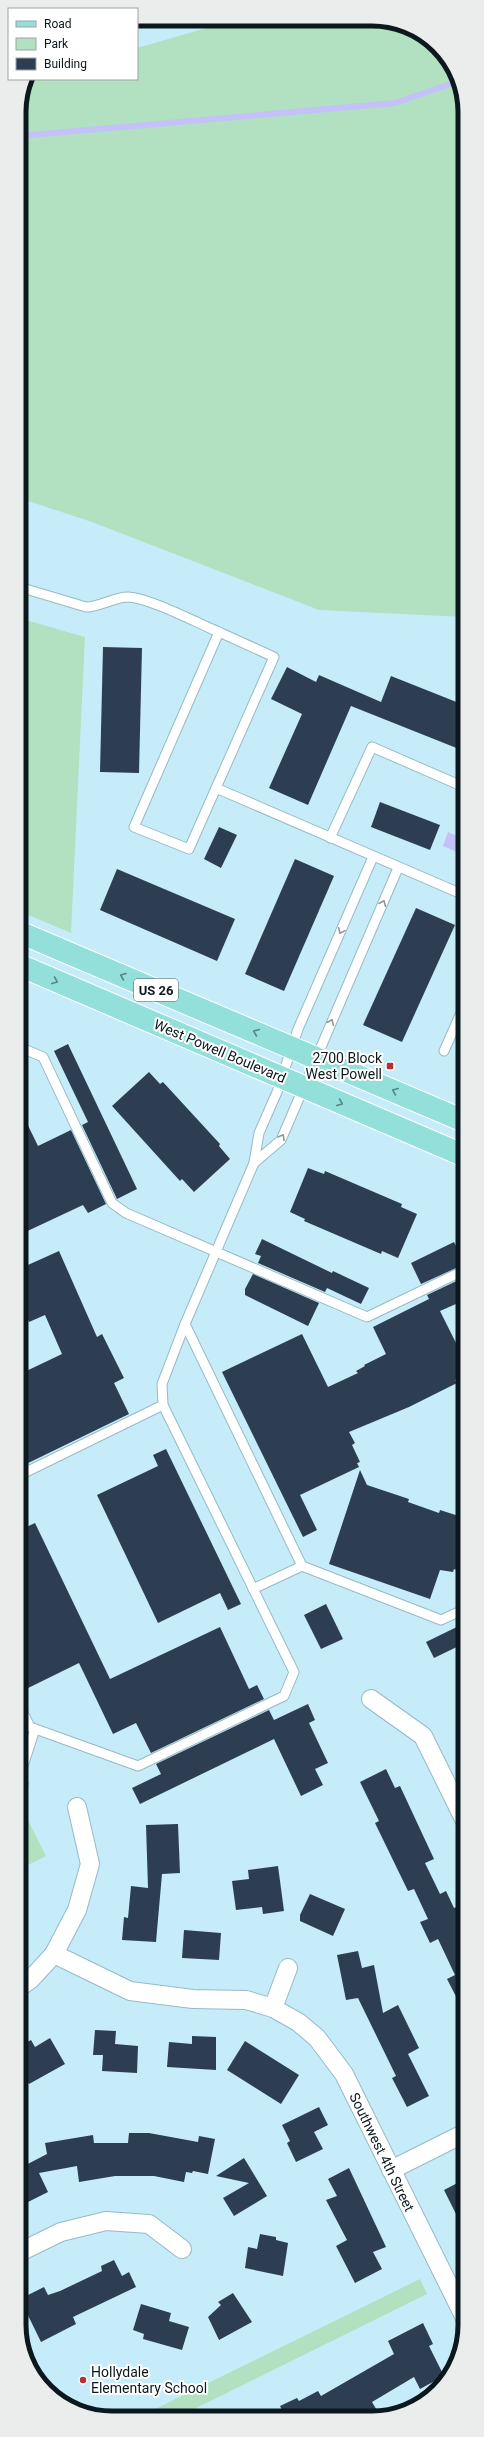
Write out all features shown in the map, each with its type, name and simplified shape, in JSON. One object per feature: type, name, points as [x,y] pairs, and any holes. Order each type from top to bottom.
[{"type":"main road","name":"US 26","points":[[26,935],[458,1118]]},
{"type":"main road","name":"West Powell Boulevard","points":[[26,968],[458,1153]]},
{"type":"street","points":[[371,1699],[423,1736],[458,1791]]},
{"type":"street","points":[[26,1983],[54,1954],[77,1910],[90,1864],[76,1807]]},
{"type":"street","name":"Southwest 4th Street","points":[[54,1954],[130,1991],[193,1999],[246,2000],[272,2008],[298,2022],[317,2038],[344,2074],[458,2304]]},
{"type":"street","points":[[272,2008],[288,1968]]},
{"type":"street","points":[[391,2170],[458,2136]]},
{"type":"street","points":[[26,2249],[62,2232],[106,2221],[149,2224],[182,2249]]},
{"type":"lane","points":[[26,589],[86,607],[98,607],[126,597],[141,600],[219,632],[274,657],[189,850],[134,827],[219,632]]},
{"type":"lane","points":[[330,838],[372,747],[458,783]]},
{"type":"lane","points":[[216,788],[398,868],[458,893]]},
{"type":"lane","points":[[26,1719],[30,1727],[138,1766],[284,1696],[294,1672],[163,1405],[162,1384],[185,1324],[254,1163],[259,1133],[282,1078],[292,1048],[373,857]]},
{"type":"lane","points":[[254,1163],[281,1140],[398,868]]},
{"type":"lane","points":[[444,1051],[458,1020]]},
{"type":"lane","points":[[26,1050],[43,1057],[112,1203],[126,1213],[367,1317],[458,1273]]},
{"type":"lane","points":[[185,1324],[302,1566],[441,1620],[458,1612]]},
{"type":"lane","points":[[26,1472],[163,1405]]},
{"type":"lane","points":[[253,1589],[302,1566]]},
{"type":"lane","points":[[26,1757],[35,1729]]},
{"type":"green space","points":[[213,26],[372,26],[399,31],[415,38],[437,55],[449,74],[455,90],[458,112],[458,617],[319,610],[92,522],[26,500],[26,107],[29,90],[33,80],[138,80],[138,48]]},
{"type":"green space","points":[[26,620],[85,637],[71,933],[26,914]]},
{"type":"green space","points":[[26,1781],[30,1783],[26,1793]]},
{"type":"green space","points":[[26,1816],[46,1856],[26,1866]]},
{"type":"green space","points":[[420,2279],[427,2294],[190,2411],[151,2411]]},
{"type":"water","points":[[448,832],[458,836],[458,852],[443,846]]},
{"type":"building","points":[[103,647],[142,648],[139,773],[100,772]]},
{"type":"building","points":[[287,667],[316,682],[319,675],[381,702],[391,676],[458,703],[458,749],[351,706],[308,805],[269,788],[302,714],[271,699]]},
{"type":"building","points":[[380,802],[440,825],[430,850],[371,827]]},
{"type":"building","points":[[219,827],[237,835],[221,868],[204,859]]},
{"type":"building","points":[[295,859],[334,876],[284,991],[245,974]]},
{"type":"building","points":[[117,869],[235,919],[217,961],[100,910]]},
{"type":"building","points":[[416,908],[455,925],[402,1042],[363,1025]]},
{"type":"building","points":[[68,1044],[137,1189],[117,1199],[82,1125],[88,1122],[54,1051]]},
{"type":"building","points":[[149,1072],[160,1084],[163,1082],[220,1144],[219,1146],[230,1159],[194,1192],[182,1179],[180,1181],[112,1106]]},
{"type":"building","points":[[26,1121],[38,1146],[71,1130],[106,1204],[88,1213],[83,1205],[26,1232]]},
{"type":"building","points":[[308,1168],[324,1174],[325,1171],[402,1204],[401,1207],[417,1214],[398,1258],[382,1251],[381,1254],[304,1221],[305,1219],[290,1212]]},
{"type":"building","points":[[262,1239],[332,1273],[333,1271],[369,1288],[361,1304],[327,1288],[325,1292],[258,1263],[261,1256],[255,1254]]},
{"type":"building","points":[[454,1242],[458,1250],[458,1267],[421,1284],[411,1263]]},
{"type":"building","points":[[59,1251],[97,1337],[102,1334],[124,1378],[114,1383],[129,1414],[26,1464],[26,1371],[62,1354],[45,1315],[29,1322],[26,1315],[26,1266]]},
{"type":"building","points":[[253,1274],[319,1303],[308,1326],[245,1295],[245,1289]]},
{"type":"building","points":[[458,1280],[458,1303],[440,1311],[458,1347],[458,1379],[455,1380],[457,1383],[409,1407],[349,1432],[355,1443],[352,1445],[360,1462],[357,1463],[359,1467],[300,1495],[317,1530],[303,1537],[222,1372],[302,1334],[328,1387],[358,1373],[356,1371],[365,1366],[364,1365],[386,1354],[373,1327],[429,1299],[427,1295]]},
{"type":"building","points":[[166,1449],[241,1604],[228,1610],[220,1593],[158,1623],[97,1495],[158,1466],[153,1455]]},
{"type":"building","points":[[360,1470],[367,1485],[409,1499],[408,1502],[439,1513],[440,1510],[458,1516],[458,1570],[454,1569],[453,1572],[440,1570],[430,1599],[329,1564]]},
{"type":"building","points":[[35,1523],[110,1679],[220,1627],[249,1689],[257,1685],[264,1699],[151,1753],[136,1723],[113,1734],[79,1663],[26,1689],[26,1527]]},
{"type":"building","points":[[326,1604],[343,1639],[321,1649],[304,1615]]},
{"type":"building","points":[[458,1626],[458,1646],[434,1658],[426,1642]]},
{"type":"building","points":[[308,1704],[315,1720],[309,1723],[328,1763],[315,1769],[323,1785],[301,1796],[274,1739],[140,1804],[132,1788],[161,1774],[156,1764],[269,1710],[274,1720]]},
{"type":"building","points":[[386,1769],[395,1788],[400,1786],[434,1859],[425,1863],[440,1894],[446,1891],[454,1908],[458,1906],[458,2000],[447,1979],[455,1975],[438,1939],[430,1943],[420,1922],[428,1919],[414,1889],[408,1891],[375,1823],[379,1821],[360,1782]]},
{"type":"building","points":[[178,1824],[180,1873],[162,1874],[156,1942],[122,1940],[124,1917],[128,1918],[131,1886],[148,1888],[146,1825]]},
{"type":"building","points":[[278,1866],[284,1911],[263,1914],[262,1907],[236,1910],[232,1881],[249,1879],[248,1870]]},
{"type":"building","points":[[310,1894],[345,1909],[333,1936],[300,1921],[300,1915]]},
{"type":"building","points":[[184,1930],[221,1933],[219,1960],[182,1958]]},
{"type":"building","points":[[358,1951],[362,1968],[374,1965],[383,2013],[398,2005],[419,2048],[408,2054],[429,2096],[407,2107],[392,2078],[396,2076],[358,1998],[346,2000],[337,1955]]},
{"type":"building","points":[[95,2030],[116,2031],[115,2044],[138,2046],[137,2073],[102,2071],[103,2055],[93,2055]]},
{"type":"building","points":[[192,2036],[216,2037],[216,2070],[167,2067],[169,2042],[192,2044]]},
{"type":"building","points":[[50,2038],[65,2064],[29,2084],[26,2079],[26,2043],[31,2040],[35,2047]]},
{"type":"building","points":[[245,2041],[299,2075],[281,2104],[227,2070]]},
{"type":"building","points":[[319,2107],[328,2125],[314,2132],[323,2149],[296,2162],[287,2143],[290,2141],[282,2125]]},
{"type":"building","points":[[129,2133],[149,2133],[198,2142],[199,2136],[215,2139],[208,2174],[193,2171],[192,2173],[186,2172],[184,2182],[154,2176],[115,2176],[79,2182],[77,2166],[39,2173],[48,2192],[28,2202],[26,2198],[26,2165],[47,2154],[45,2143],[93,2135],[94,2143],[128,2143]]},
{"type":"building","points":[[244,2158],[267,2196],[234,2216],[223,2198],[249,2183],[216,2176]]},
{"type":"building","points":[[349,2168],[386,2247],[373,2252],[382,2269],[355,2283],[336,2246],[347,2240],[326,2200],[337,2196],[328,2179]]},
{"type":"building","points":[[458,2183],[458,2218],[444,2190]]},
{"type":"building","points":[[260,2234],[276,2237],[276,2240],[288,2243],[283,2276],[245,2268],[248,2247],[257,2249]]},
{"type":"building","points":[[114,2260],[122,2276],[129,2272],[136,2287],[73,2317],[76,2324],[41,2342],[26,2311],[26,2296],[44,2287],[48,2295],[60,2291],[102,2271],[101,2266]]},
{"type":"building","points":[[233,2293],[252,2322],[219,2340],[208,2317],[221,2305],[218,2302]]},
{"type":"building","points":[[141,2304],[171,2313],[169,2321],[189,2327],[182,2350],[143,2339],[144,2334],[133,2330]]},
{"type":"building","points":[[423,2323],[433,2344],[429,2346],[443,2373],[439,2379],[420,2389],[414,2377],[372,2402],[377,2411],[280,2411],[282,2410],[280,2406],[297,2398],[299,2401],[318,2391],[321,2396],[394,2354],[388,2341]]},
{"type":"waterway","points":[[26,135],[395,103],[453,83]]},
{"type":"place","name":"2700 Block West Powell","points":[[390,1066]]},
{"type":"place","name":"Hollydale Elementary School","points":[[83,2380]]}]
